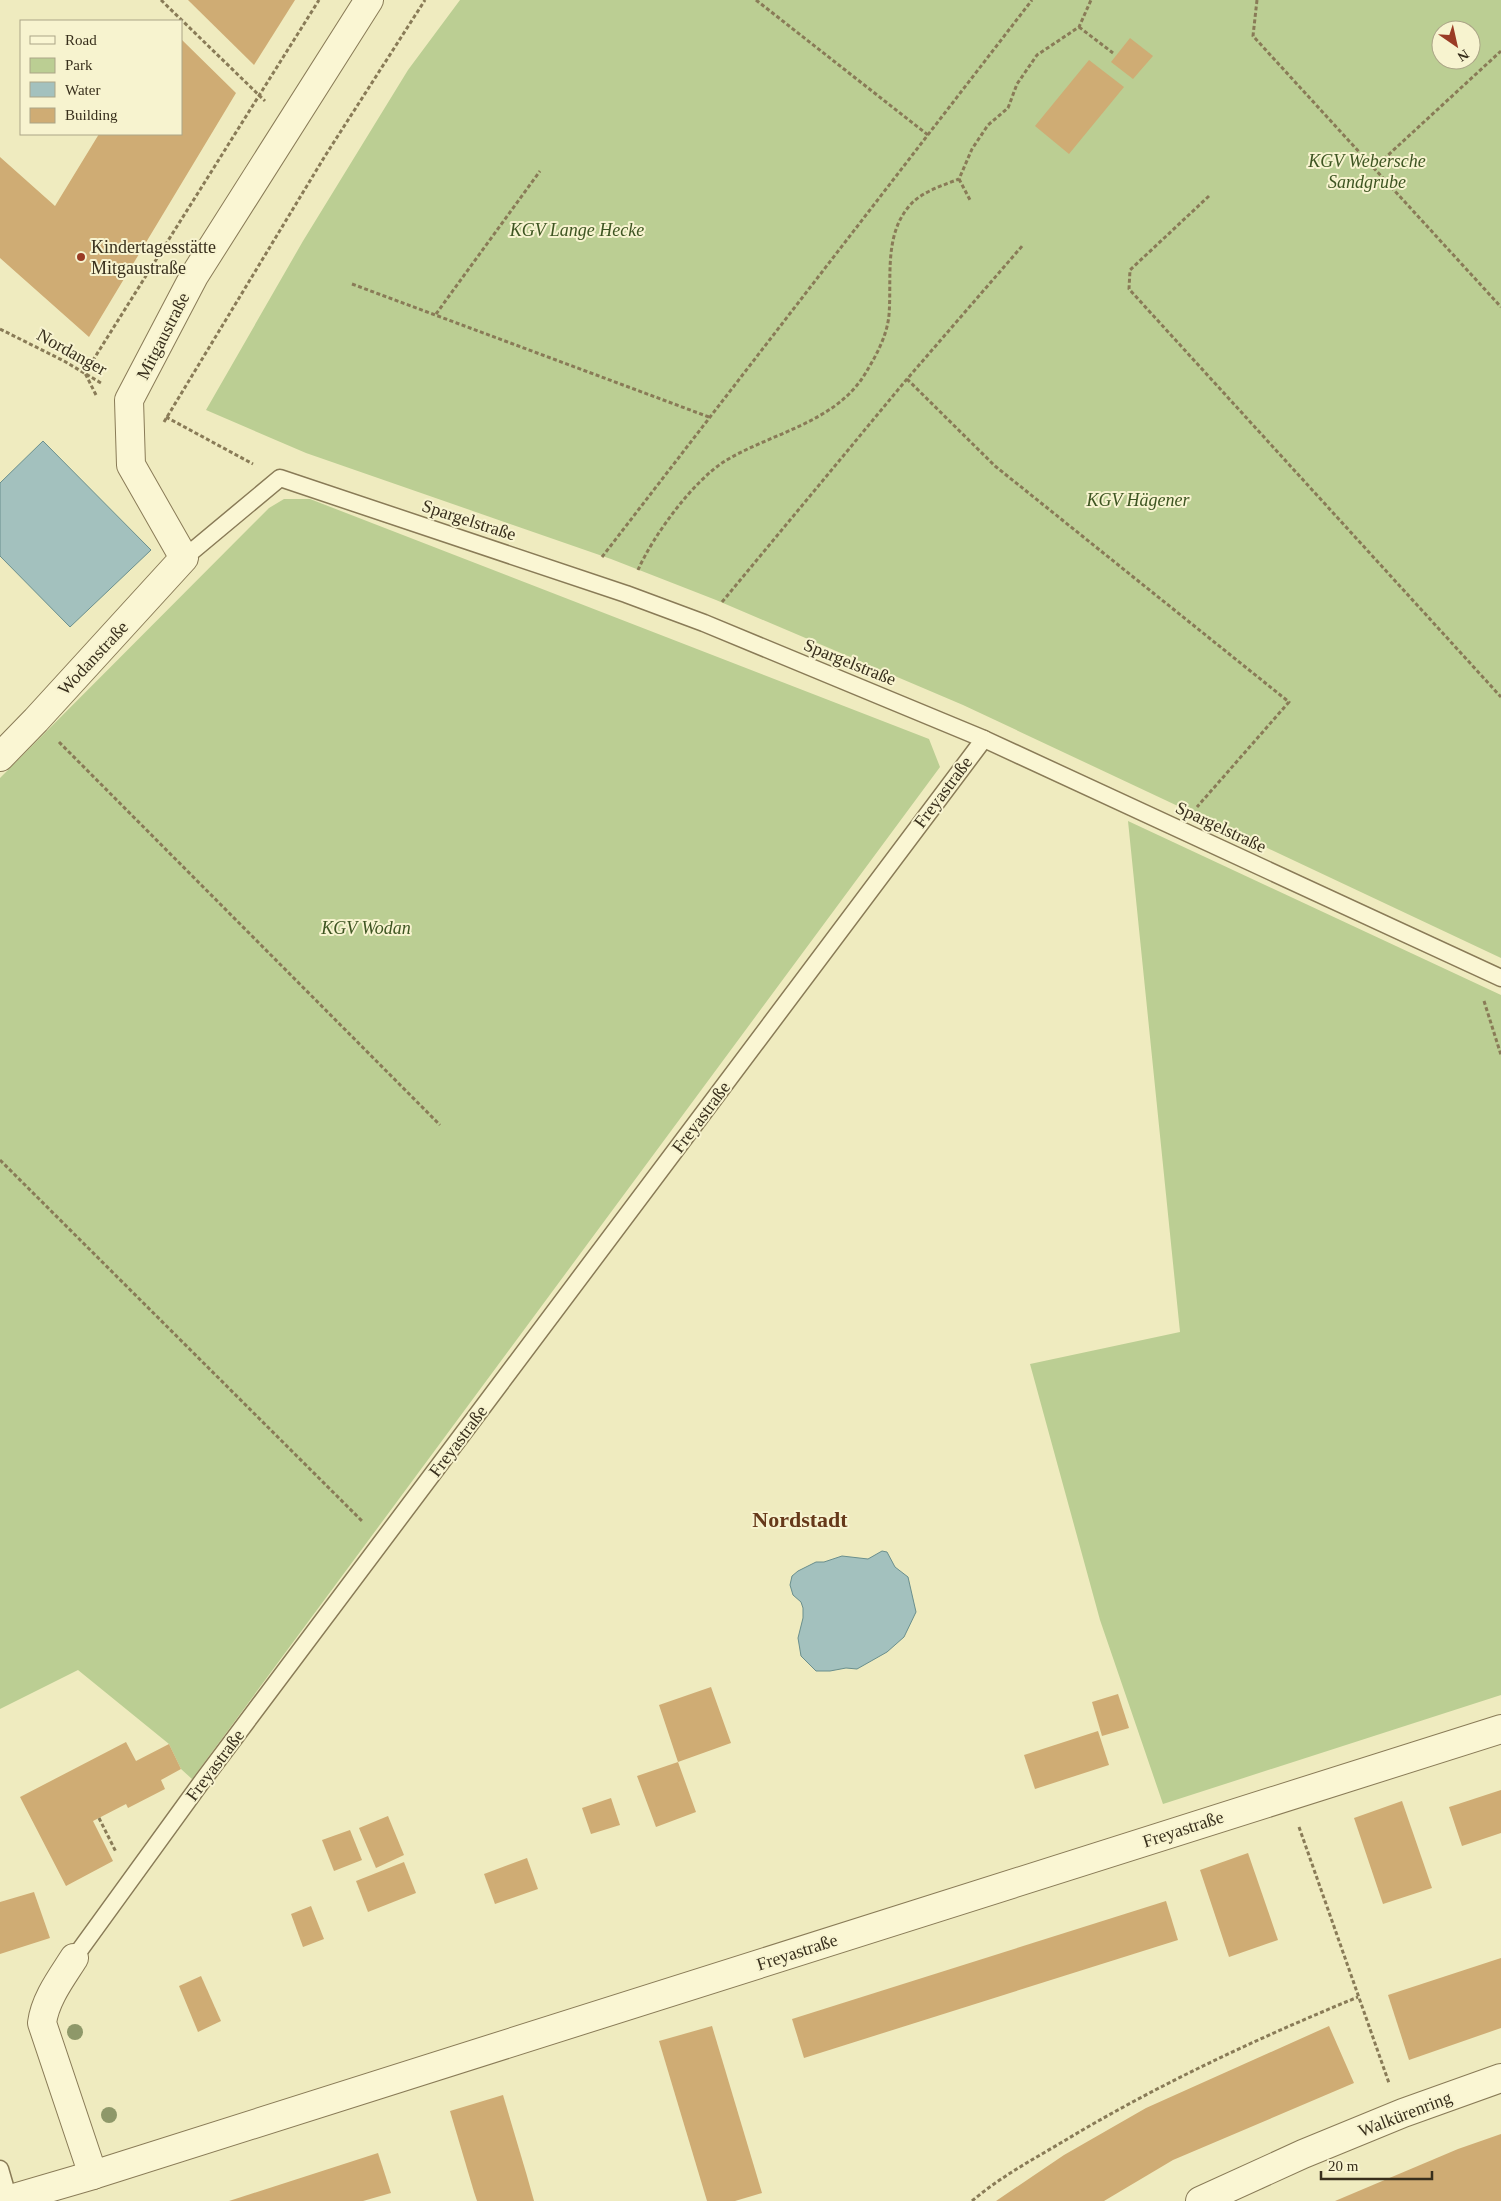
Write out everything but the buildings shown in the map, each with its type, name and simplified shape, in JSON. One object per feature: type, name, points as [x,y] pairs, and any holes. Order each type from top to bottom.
[{"type":"street","name":"Mitgaustraße","points":[[184,558],[131,464],[129,400],[194,276],[369,0]]},
{"type":"street","name":"Wodanstraße","points":[[0,756],[36,720],[184,558]]},
{"type":"street","name":"Freyastraße","points":[[7,2200],[93,2175],[1501,1728]]},
{"type":"street","name":"Freyastraße","points":[[74,1958],[55,1988],[42,2023],[93,2175]]},
{"type":"street","name":"Walkürenring","points":[[1200,2201],[1312,2150],[1403,2113],[1501,2078]]},
{"type":"lane","name":"Spargelstraße","points":[[280,478],[586,580],[704,623],[984,738],[1501,978]]},
{"type":"lane","points":[[184,558],[280,478]]},
{"type":"lane","name":"Freyastraße","points":[[74,1958],[203,1780],[984,738]]},
{"type":"lane","points":[[0,2169],[7,2200]]},
{"type":"path","points":[[162,0],[289,125]]},
{"type":"path","points":[[85,373],[319,0]]},
{"type":"path","points":[[168,417],[325,156],[425,0]]},
{"type":"path","points":[[756,0],[928,135]]},
{"type":"path","points":[[586,580],[602,556],[1032,0]]},
{"type":"path","points":[[626,594],[644,556],[695,486],[724,462],[771,437],[814,419],[842,400],[864,376],[881,345],[889,316],[891,247],[898,223],[912,202],[932,190],[960,179],[972,149],[988,125],[1008,108],[1017,84],[1036,56],[1079,27],[1091,0]]},
{"type":"path","points":[[1256,0],[1253,36],[1501,307]]},
{"type":"path","points":[[1079,27],[1113,53]]},
{"type":"path","points":[[1374,168],[1501,51]]},
{"type":"path","points":[[436,314],[540,171]]},
{"type":"path","points":[[960,179],[970,200]]},
{"type":"path","points":[[1209,196],[1130,270],[1129,289],[1501,697]]},
{"type":"path","points":[[704,623],[1023,245]]},
{"type":"path","points":[[352,284],[709,418]]},
{"type":"path","name":"Nordanger","points":[[0,329],[85,373],[129,400],[168,417],[280,478]]},
{"type":"path","points":[[908,380],[995,466],[1289,702],[1177,829]]},
{"type":"path","points":[[36,720],[440,1125]]},
{"type":"path","points":[[1472,965],[1501,1055]]},
{"type":"path","points":[[0,1160],[383,1542]]},
{"type":"path","points":[[1288,1796],[1390,2086]]},
{"type":"path","points":[[99,1818],[120,1859]]},
{"type":"path","points":[[972,2201],[996,2180],[1115,2110],[1184,2076],[1358,1997]]},
{"type":"green space","points":[[460,0],[1501,0],[1501,958],[963,705],[716,600],[611,559],[306,453],[206,410],[303,241],[408,70]]},
{"type":"green space","name":"KGV Wodan","points":[[284,499],[310,499],[929,739],[940,767],[192,1779],[181,1769],[169,1744],[78,1670],[0,1709],[0,778],[269,508]]},
{"type":"green space","points":[[1128,821],[1501,995],[1501,1695],[1163,1804],[1100,1620],[1030,1364],[1180,1332]]},
{"type":"water","points":[[43,441],[151,550],[70,627],[0,556],[0,483]]},
{"type":"water","points":[[882,1551],[887,1552],[895,1567],[908,1577],[916,1612],[904,1637],[887,1652],[857,1669],[846,1668],[816,1671],[801,1656],[798,1638],[803,1618],[803,1608],[801,1602],[793,1595],[790,1585],[792,1576],[816,1562],[824,1562],[842,1556],[868,1559]]},
{"type":"place","name":"Kindertagesstätte Mitgaustraße","points":[[81,257]]},
{"type":"district","name":"Nordstadt","points":[[800,1519]]},
{"type":"park label","name":"KGV Webersche Sandgrube","points":[[1367,171]]},
{"type":"park label","name":"KGV Lange Hecke","points":[[577,230]]},
{"type":"park label","name":"KGV Hägener","points":[[1138,500]]}]
